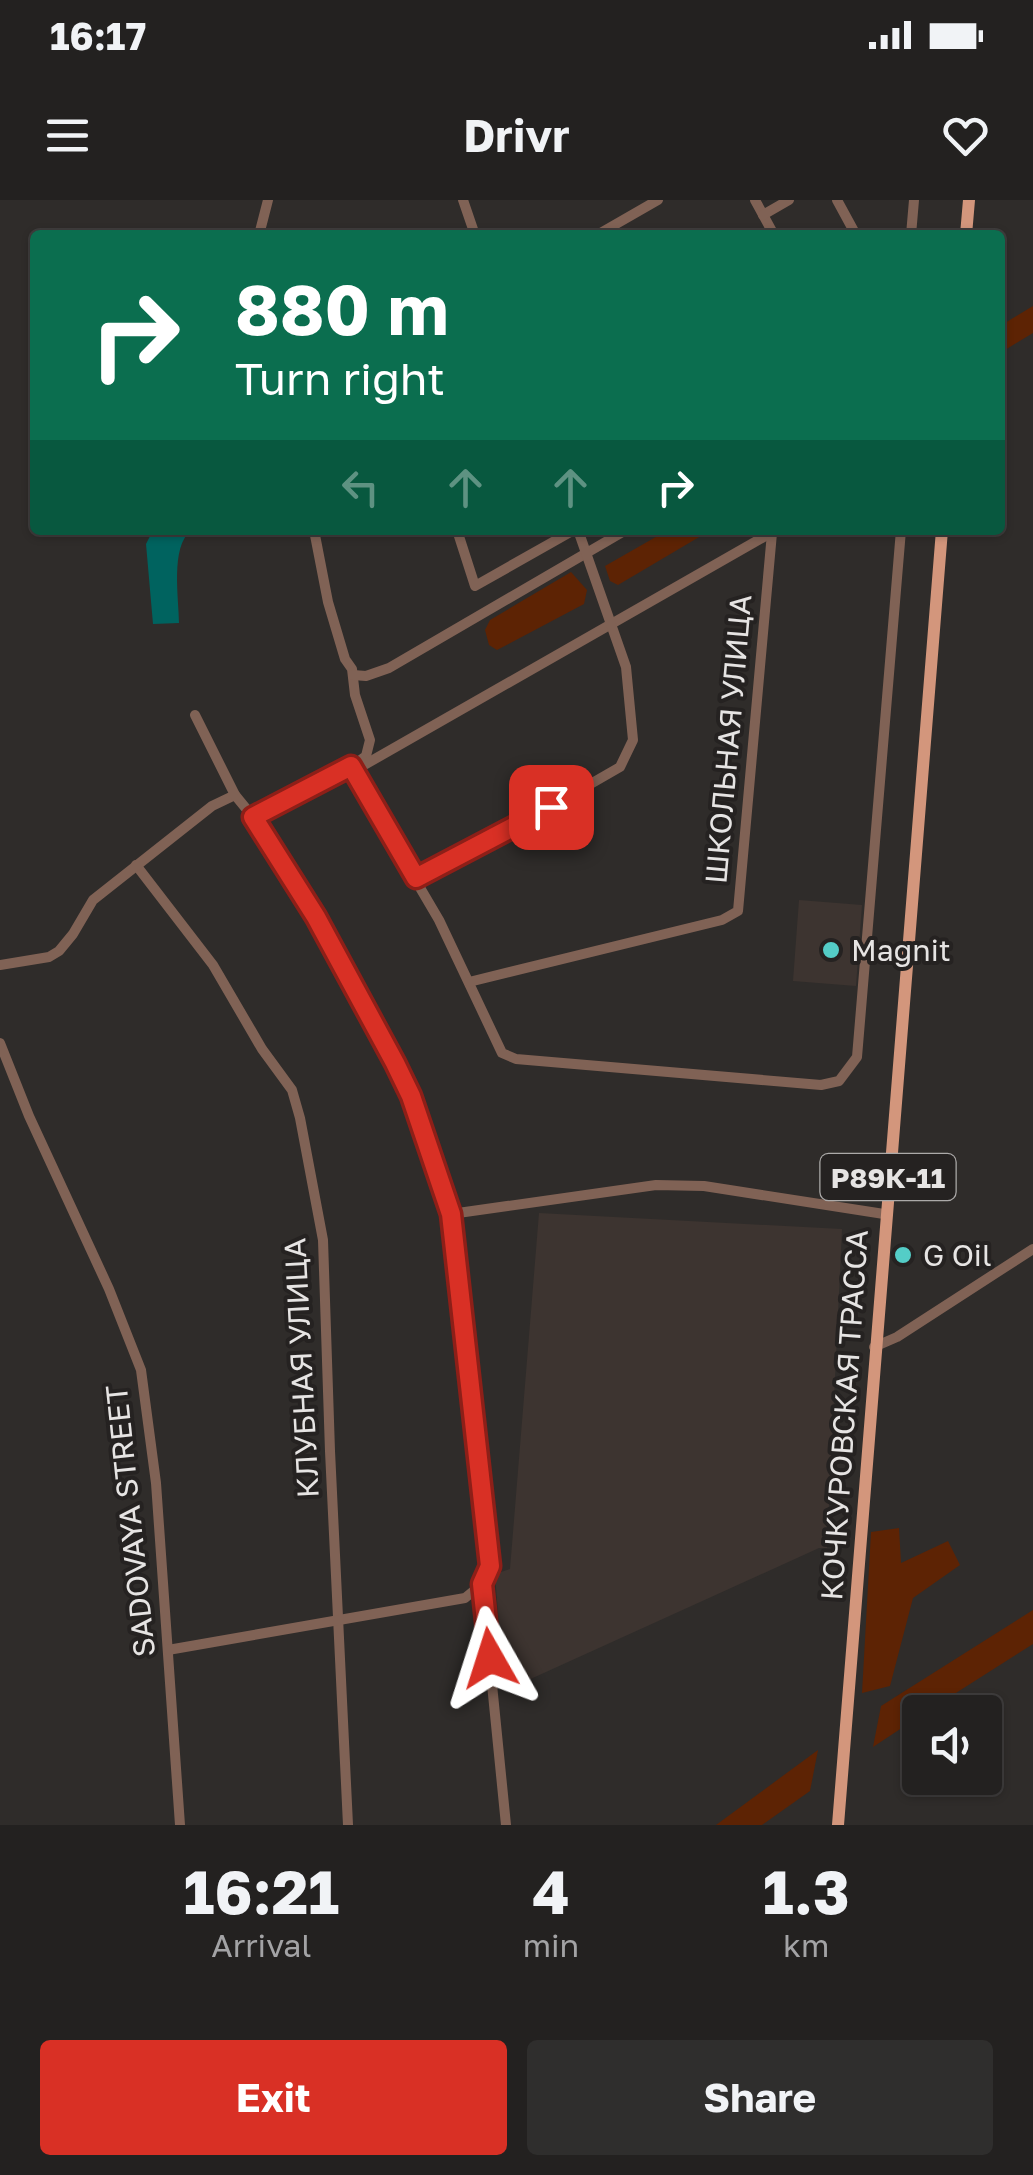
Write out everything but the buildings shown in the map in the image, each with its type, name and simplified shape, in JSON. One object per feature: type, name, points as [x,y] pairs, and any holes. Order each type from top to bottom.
[{"type":"main road","points":[[966,230],[969,200]]},
{"type":"main road","name":"КОЧКУРОВСКАЯ ТРАССА","points":[[838,1825],[884,1214],[942,535]]},
{"type":"street","points":[[260,230],[268,200]]},
{"type":"street","points":[[463,200],[474,230]]},
{"type":"street","points":[[606,230],[658,200]]},
{"type":"street","points":[[755,200],[771,230]]},
{"type":"street","points":[[763,215],[789,200]]},
{"type":"street","points":[[838,200],[853,230]]},
{"type":"street","points":[[911,230],[914,200]]},
{"type":"street","points":[[315,535],[328,602],[370,740],[366,756],[352,769]]},
{"type":"street","points":[[459,535],[476,586],[567,535]]},
{"type":"street","points":[[416,878],[620,767],[634,740],[626,667],[578,535]]},
{"type":"street","points":[[353,675],[366,676],[389,668],[617,535]]},
{"type":"street","points":[[253,817],[352,769],[612,626],[766,535]]},
{"type":"street","name":"ШКОЛЬНАЯ УЛИЦА","points":[[469,982],[722,920],[738,911],[773,535]]},
{"type":"street","points":[[352,769],[416,878],[502,1053],[516,1059],[821,1085],[840,1081],[857,1057],[901,535]]},
{"type":"street","points":[[168,1650],[465,1598],[482,1584],[490,1566],[451,1214],[411,1096],[316,917],[235,795],[194,715]]},
{"type":"street","points":[[0,964],[49,957],[59,951],[74,934],[92,900],[212,806],[235,795]]},
{"type":"street","name":"КЛУБНАЯ УЛИЦА","points":[[136,865],[213,965],[262,1049],[292,1090],[300,1118],[323,1240],[348,1825]]},
{"type":"street","name":"SADOVAYA STREET","points":[[0,1043],[28,1116],[141,1370],[156,1483],[180,1825]]},
{"type":"street","points":[[451,1214],[656,1185],[704,1186],[884,1214]]},
{"type":"street","points":[[874,1347],[896,1337],[1033,1249]]},
{"type":"street","points":[[482,1584],[506,1825]]},
{"type":"shaded area","points":[[1033,306],[1033,333],[1005,350],[1005,323]]},
{"type":"shaded area","points":[[659,535],[703,535],[618,585],[610,581],[605,566]]},
{"type":"shaded area","points":[[571,572],[587,590],[584,604],[497,650],[489,645],[485,630],[490,620]]},
{"type":"shaded area","points":[[799,900],[862,905],[856,986],[793,981]]},
{"type":"shaded area","points":[[539,1213],[842,1229],[827,1548],[819,1548],[504,1691],[495,1574],[510,1569]]},
{"type":"shaded area","points":[[899,1528],[901,1563],[948,1541],[960,1565],[913,1598],[890,1686],[862,1693],[871,1532]]},
{"type":"shaded area","points":[[1033,1610],[1033,1644],[953,1695],[902,1695],[902,1728],[873,1747],[881,1706]]},
{"type":"shaded area","points":[[818,1750],[810,1791],[762,1825],[716,1825]]},
{"type":"water","points":[[150,535],[187,535],[178,561],[179,623],[153,624],[146,544]]},
{"type":"place","name":"Magnit","points":[[831,950]]},
{"type":"place","name":"G Oil","points":[[903,1255]]},
{"type":"route","points":[[490,1658],[482,1584],[490,1566],[451,1214],[411,1096],[395,1063],[316,917],[253,817],[351,766],[416,878],[551,807]]}]
